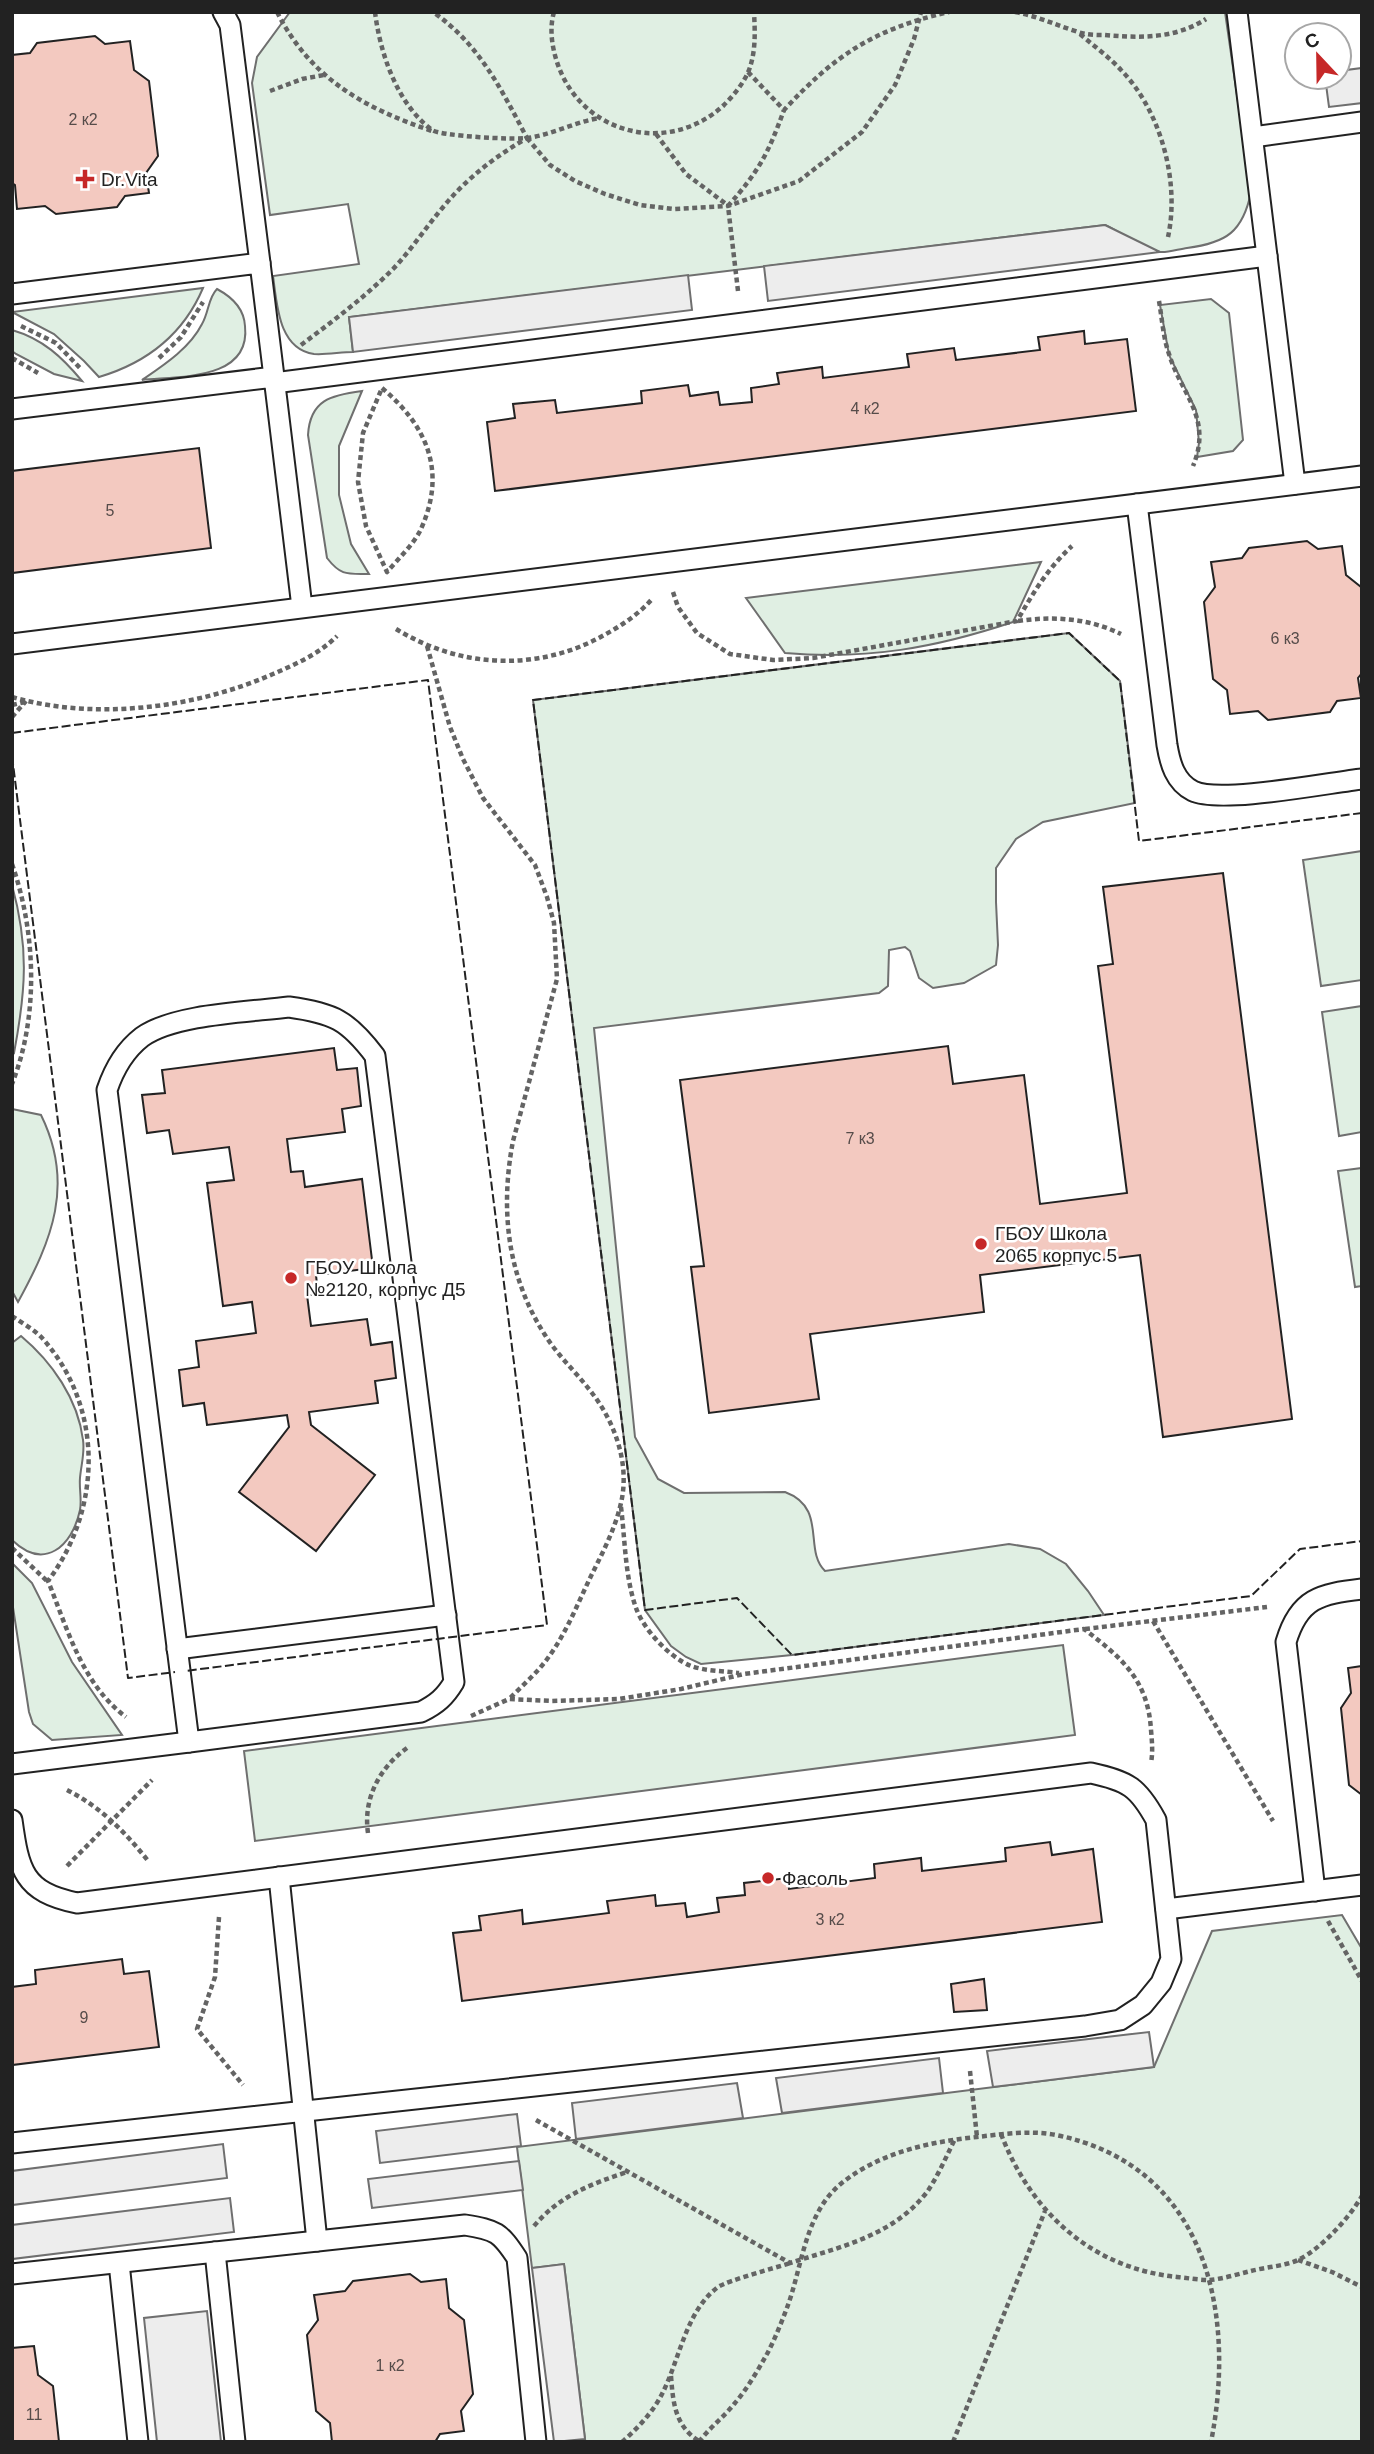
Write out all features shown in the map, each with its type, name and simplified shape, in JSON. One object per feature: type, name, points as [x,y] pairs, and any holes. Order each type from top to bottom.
[{"type":"lane","points":[[1237,12],[1296,484]]},
{"type":"lane","points":[[232,17],[241,112],[302,607]]},
{"type":"lane","points":[[1253,136],[1362,122]]},
{"type":"lane","points":[[12,409],[274,380],[1267,256]]},
{"type":"lane","points":[[12,294],[260,263]]},
{"type":"lane","points":[[12,644],[1362,476]]},
{"type":"lane","points":[[1137,504],[1170,764],[1177,777],[1193,791],[1221,797],[1362,779]]},
{"type":"lane","points":[[12,1764],[189,1742],[421,1712],[438,1704],[454,1682],[375,1056],[359,1035],[340,1020],[318,1011],[289,1007],[181,1021],[144,1036],[125,1054],[113,1072],[107,1090],[189,1742]]},
{"type":"lane","points":[[1312,1892],[1286,1642],[1291,1623],[1310,1601],[1336,1592],[1362,1589]]},
{"type":"lane","points":[[177,1649],[446,1615]]},
{"type":"lane","points":[[12,1820],[17,1855],[32,1884],[55,1899],[77,1903],[1091,1773],[1118,1779],[1131,1787],[1146,1800],[1156,1820],[1171,1959],[1161,1983],[1143,2005],[1120,2020],[1085,2026],[12,2143]]},
{"type":"lane","points":[[279,1877],[317,2241]]},
{"type":"lane","points":[[1166,1909],[1362,1885]]},
{"type":"lane","points":[[12,2274],[465,2225],[488,2228],[503,2237],[517,2258],[537,2442]]},
{"type":"lane","points":[[215,2252],[235,2442]]},
{"type":"lane","points":[[119,2263],[138,2442]]},
{"type":"path","points":[[277,12],[299,47],[324,75],[351,96],[393,118],[433,131],[527,138]]},
{"type":"path","points":[[375,12],[385,63],[395,84],[407,103],[433,131]]},
{"type":"path","points":[[433,12],[452,26],[478,53],[496,80],[527,138],[550,165],[575,181],[605,194],[640,205],[674,209],[728,206],[799,181],[862,132],[895,85],[920,15]]},
{"type":"path","points":[[554,12],[553,51],[563,80],[581,104],[605,122]]},
{"type":"path","points":[[274,380],[298,347],[392,270],[418,241],[444,205],[473,176],[504,151],[527,138],[598,117],[629,131],[656,134],[684,129],[711,117],[733,96],[748,72],[756,40],[754,12]]},
{"type":"path","points":[[728,206],[754,177],[770,149],[784,110],[811,80],[841,56],[888,29],[920,15],[948,12]]},
{"type":"path","points":[[1015,12],[1039,17],[1080,34],[1134,38],[1161,36],[1183,30],[1204,20],[1213,12]]},
{"type":"path","points":[[1080,34],[1122,71],[1144,102],[1157,131],[1168,167],[1170,229],[1157,291],[1169,355],[1196,410],[1199,443],[1191,470]]},
{"type":"path","points":[[748,72],[784,110]]},
{"type":"path","points":[[241,112],[284,85],[324,75]]},
{"type":"path","points":[[656,134],[686,174],[728,206],[741,323]]},
{"type":"path","points":[[149,363],[159,358],[181,337],[198,312],[221,268]]},
{"type":"path","points":[[13,322],[56,343],[75,361],[102,398]]},
{"type":"path","points":[[12,358],[41,375]]},
{"type":"path","points":[[372,390],[395,386]]},
{"type":"path","points":[[382,388],[401,404],[417,424],[433,472],[431,501],[420,531],[387,572],[366,526],[358,482],[363,433],[382,388]]},
{"type":"path","points":[[1017,621],[1037,586],[1055,562],[1074,545]]},
{"type":"path","points":[[672,589],[678,607],[697,633],[730,654],[773,660],[813,658],[1043,617],[1071,618],[1107,627],[1132,639],[1156,657]]},
{"type":"path","points":[[12,697],[99,710],[179,704],[238,689],[295,665],[327,647],[355,620],[367,599],[395,628],[426,645],[464,657],[497,662],[545,658],[587,645],[627,621],[655,595]]},
{"type":"path","points":[[426,645],[450,727],[463,759],[484,798],[535,865],[554,923],[557,979],[508,1166],[506,1229],[512,1262],[523,1295],[545,1336],[594,1395],[618,1439],[623,1465],[621,1506],[636,1610],[659,1644],[680,1660],[694,1667],[744,1674]]},
{"type":"path","points":[[12,705],[26,701]]},
{"type":"path","points":[[12,717],[26,701]]},
{"type":"path","points":[[12,864],[19,883],[29,933],[31,977],[29,1016],[19,1067],[12,1084]]},
{"type":"path","points":[[12,1317],[41,1337],[61,1363],[77,1396],[87,1434],[89,1474],[82,1518],[64,1559],[48,1581]]},
{"type":"path","points":[[463,1720],[509,1699],[540,1668],[554,1648],[606,1545],[621,1506]]},
{"type":"path","points":[[12,1548],[48,1581],[87,1675],[103,1697],[133,1721]]},
{"type":"path","points":[[509,1699],[619,1699],[681,1689],[744,1674],[1310,1601]]},
{"type":"path","points":[[1153,1621],[1280,1832]]},
{"type":"path","points":[[1084,1629],[1109,1649],[1135,1676],[1150,1709],[1153,1755],[1146,1800]]},
{"type":"path","points":[[41,1891],[189,1742]]},
{"type":"path","points":[[373,1865],[366,1816],[370,1797],[379,1778],[394,1758],[416,1742]]},
{"type":"path","points":[[60,1787],[79,1796],[113,1821],[136,1845],[171,1891]]},
{"type":"path","points":[[219,1885],[215,1977],[197,2029],[242,2084],[257,2116]]},
{"type":"path","points":[[1312,1892],[1362,1981]]},
{"type":"path","points":[[966,2039],[976,2137]]},
{"type":"path","points":[[533,2118],[790,2263]]},
{"type":"path","points":[[1001,2134],[1024,2184],[1045,2211],[1066,2231],[1089,2247],[1130,2267],[1164,2275],[1210,2280],[1298,2260],[1332,2235],[1362,2196]]},
{"type":"path","points":[[670,2375],[675,2412],[690,2435],[699,2442],[735,2403],[767,2353],[788,2305],[807,2236],[821,2206],[840,2184],[866,2165],[889,2155],[956,2139],[1001,2134],[1054,2134],[1098,2146],[1148,2176],[1178,2208],[1201,2251],[1210,2280],[1219,2337],[1215,2421],[1211,2442]]},
{"type":"path","points":[[622,2442],[639,2427],[663,2394],[689,2326],[699,2308],[719,2287],[883,2231],[910,2210],[928,2191],[956,2139]]},
{"type":"path","points":[[517,2258],[528,2234],[562,2199],[581,2188],[628,2172]]},
{"type":"path","points":[[1354,2208],[1362,2206]]},
{"type":"path","points":[[953,2442],[1045,2211]]},
{"type":"path","points":[[1298,2260],[1332,2272],[1362,2287]]},
{"type":"green space","points":[[290,12],[1225,12],[1251,192],[1248,206],[1238,226],[1222,239],[1201,246],[1160,252],[1105,225],[349,317],[353,352],[314,354],[293,344],[286,334],[278,311],[273,276],[359,264],[348,204],[270,215],[252,83],[257,57]]},
{"type":"green space","points":[[203,288],[185,320],[161,345],[132,364],[99,377],[54,334],[12,312]]},
{"type":"green space","points":[[217,289],[236,304],[244,320],[244,344],[236,357],[225,366],[209,372],[142,380],[191,341],[202,324]]},
{"type":"green space","points":[[1211,299],[1229,313],[1243,440],[1233,451],[1197,457],[1199,443],[1196,410],[1169,355],[1160,305]]},
{"type":"green space","points":[[12,330],[33,338],[51,350],[82,381],[54,374],[16,354],[12,351]]},
{"type":"green space","points":[[362,391],[339,446],[339,495],[351,544],[369,574],[355,574],[341,571],[327,558],[308,435],[313,414],[324,401]]},
{"type":"green space","points":[[1041,562],[1013,622],[956,639],[901,650],[844,655],[785,653],[746,598]]},
{"type":"green space","points":[[1069,633],[1120,681],[1135,803],[1043,822],[1016,839],[996,868],[996,965],[964,983],[933,988],[919,978],[910,951],[905,947],[889,950],[888,986],[879,993],[594,1028],[635,1437],[658,1479],[684,1493],[785,1492],[798,1499],[811,1518],[816,1552],[825,1571],[1009,1544],[1040,1549],[1066,1564],[1104,1615],[701,1664],[671,1646],[645,1610],[533,700]]},
{"type":"green space","points":[[1362,851],[1362,980],[1321,986],[1303,860]]},
{"type":"green space","points":[[12,885],[21,929],[24,969],[14,1053],[12,1052]]},
{"type":"green space","points":[[1362,1006],[1362,1132],[1339,1136],[1322,1012]]},
{"type":"green space","points":[[12,1109],[41,1115],[57,1165],[58,1188],[49,1234],[18,1302],[12,1291]]},
{"type":"green space","points":[[1362,1168],[1362,1286],[1355,1287],[1338,1171]]},
{"type":"green space","points":[[21,1336],[43,1357],[62,1382],[76,1410],[83,1440],[81,1506],[76,1523],[63,1544],[45,1554],[35,1554],[12,1540],[12,1343]]},
{"type":"green space","points":[[12,1563],[32,1583],[72,1662],[122,1735],[52,1740],[33,1724],[12,1601]]},
{"type":"green space","points":[[1063,1645],[1075,1735],[255,1841],[244,1751]]},
{"type":"green space","points":[[1342,1915],[1362,1949],[1362,2442],[561,2442],[585,2439],[564,2264],[532,2268],[517,2147],[1154,2067],[1212,1931]]},
{"type":"shaded area","points":[[1362,68],[1362,103],[1329,107],[1327,91],[1353,91],[1353,69]]},
{"type":"shaded area","points":[[1105,225],[1160,252],[768,301],[764,266]]},
{"type":"shaded area","points":[[688,275],[692,310],[353,352],[349,317]]},
{"type":"shaded area","points":[[1149,2032],[1154,2067],[993,2087],[987,2051]]},
{"type":"shaded area","points":[[939,2058],[943,2093],[782,2113],[776,2078]]},
{"type":"shaded area","points":[[737,2083],[743,2118],[576,2139],[572,2103]]},
{"type":"shaded area","points":[[517,2114],[521,2146],[380,2163],[376,2131]]},
{"type":"shaded area","points":[[223,2144],[227,2178],[12,2205],[12,2171]]},
{"type":"shaded area","points":[[519,2161],[523,2190],[372,2208],[368,2179]]},
{"type":"shaded area","points":[[230,2198],[234,2232],[12,2259],[12,2225]]},
{"type":"shaded area","points":[[564,2264],[585,2439],[554,2442],[532,2268]]},
{"type":"shaded area","points":[[207,2311],[221,2442],[157,2442],[144,2318]]},
{"type":"building","points":[[95,36],[105,44],[130,41],[134,70],[149,81],[158,156],[146,173],[149,193],[125,196],[117,207],[56,214],[45,206],[17,209],[15,185],[12,183],[12,55],[30,53],[37,43]]},
{"type":"building","points":[[1084,331],[1085,344],[1127,339],[1136,411],[495,491],[487,422],[515,418],[513,404],[555,400],[557,413],[642,403],[641,391],[688,385],[690,396],[718,392],[720,405],[752,402],[751,388],[779,384],[777,373],[822,367],[823,378],[909,367],[907,354],[954,348],[956,360],[1040,350],[1038,337]]},
{"type":"building","points":[[199,448],[211,548],[12,573],[12,471]]},
{"type":"building","points":[[1307,541],[1318,549],[1342,546],[1346,575],[1361,587],[1362,673],[1358,678],[1361,698],[1337,701],[1330,712],[1268,720],[1258,711],[1230,714],[1227,690],[1213,679],[1204,602],[1215,587],[1211,562],[1242,558],[1249,548]]},
{"type":"building","points":[[1223,873],[1292,1419],[1163,1437],[1140,1255],[980,1275],[984,1312],[810,1334],[819,1399],[709,1413],[691,1267],[704,1266],[680,1080],[948,1046],[953,1084],[1024,1075],[1040,1204],[1127,1193],[1098,966],[1113,964],[1103,887]]},
{"type":"building","points":[[334,1048],[337,1070],[357,1068],[361,1106],[342,1109],[345,1132],[287,1139],[291,1172],[303,1171],[305,1187],[362,1179],[373,1268],[316,1275],[318,1294],[307,1295],[311,1326],[367,1319],[371,1345],[392,1342],[396,1378],[375,1381],[378,1403],[309,1412],[311,1425],[375,1475],[316,1551],[239,1492],[289,1427],[287,1415],[207,1425],[204,1403],[183,1406],[179,1370],[199,1367],[196,1341],[256,1333],[252,1302],[223,1306],[207,1183],[234,1180],[229,1147],[173,1154],[169,1130],[147,1133],[142,1095],[165,1093],[162,1070]]},
{"type":"building","points":[[1362,1666],[1362,1795],[1349,1785],[1341,1708],[1351,1693],[1348,1668]]},
{"type":"building","points":[[1050,1842],[1052,1855],[1093,1849],[1102,1922],[462,2001],[453,1933],[481,1930],[479,1916],[522,1910],[523,1924],[609,1913],[607,1901],[655,1895],[656,1906],[685,1903],[687,1917],[719,1912],[717,1898],[745,1895],[744,1883],[788,1878],[789,1889],[875,1878],[874,1864],[921,1858],[922,1871],[1006,1861],[1005,1848]]},
{"type":"building","points":[[122,1959],[124,1974],[149,1971],[159,2047],[12,2065],[12,1987],[36,1984],[35,1970]]},
{"type":"building","points":[[984,1979],[987,2010],[954,2012],[951,1984]]},
{"type":"building","points":[[410,2274],[421,2282],[446,2279],[449,2308],[464,2320],[473,2394],[461,2411],[464,2431],[440,2434],[435,2442],[332,2442],[330,2423],[316,2411],[307,2335],[318,2320],[314,2295],[345,2291],[353,2281]]},
{"type":"building","points":[[34,2346],[38,2375],[53,2386],[59,2442],[12,2442],[12,2348]]},
{"type":"fence","points":[[1362,813],[1139,841],[1120,681],[1069,633],[533,700],[645,1610],[737,1598],[792,1655],[1251,1596],[1300,1549],[1362,1541]]},
{"type":"fence","points":[[12,733],[428,680],[547,1625],[185,1671]]},
{"type":"fence","points":[[12,756],[128,1678],[175,1672]]},
{"type":"place","name":"Dr.Vita","points":[[85,179]]},
{"type":"place","name":"ГБОУ Школа 2065 корпус 5","points":[[981,1244]]},
{"type":"place","name":"ГБОУ Школа №2120, корпус Д5","points":[[291,1278]]},
{"type":"place","name":"Фасоль","points":[[768,1878]]}]
